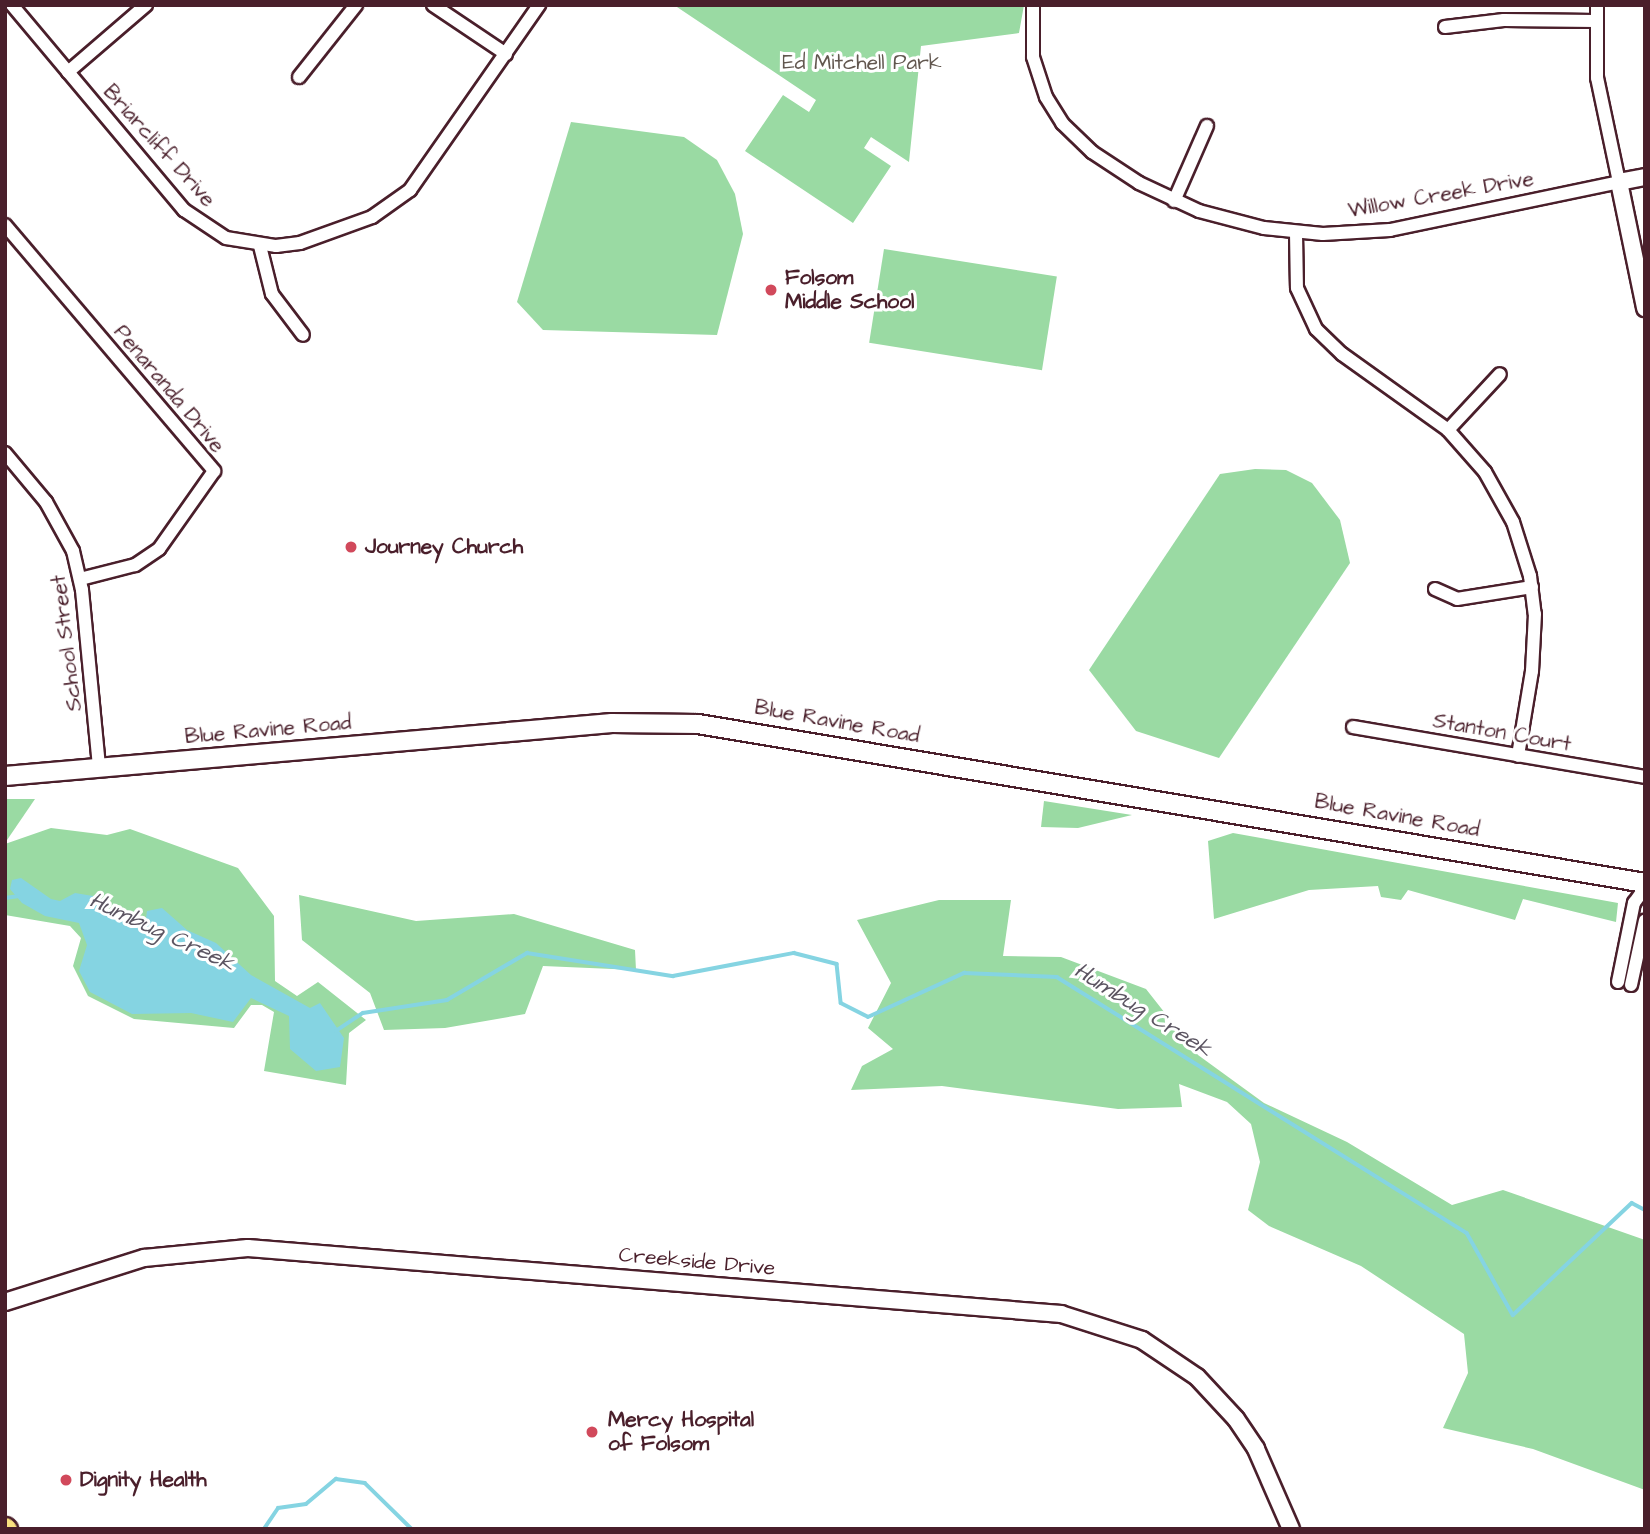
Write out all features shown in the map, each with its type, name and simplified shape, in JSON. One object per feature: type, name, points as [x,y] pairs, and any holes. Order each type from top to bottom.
[{"type":"main road","name":"Blue Ravine Road","points":[[8,774],[612,723],[698,724],[1645,885]]},
{"type":"street","name":"Briarcliff Drive","points":[[12,5],[197,221],[226,238],[260,246],[300,243],[372,217],[396,203],[423,176],[539,5]]},
{"type":"street","points":[[68,72],[146,5]]},
{"type":"street","points":[[299,77],[356,5]]},
{"type":"street","points":[[433,5],[506,54]]},
{"type":"street","name":"Willow Creek Drive","points":[[1033,5],[1031,36],[1038,77],[1062,123],[1092,152],[1174,201],[1224,219],[1296,233],[1390,230],[1645,177]]},
{"type":"street","points":[[1597,5],[1597,78],[1645,307]]},
{"type":"street","points":[[1445,27],[1515,19],[1595,21]]},
{"type":"street","points":[[1174,201],[1208,126]]},
{"type":"street","name":"Penaranda Drive","points":[[5,225],[214,471],[159,549],[135,565],[80,579]]},
{"type":"street","points":[[1296,233],[1297,288],[1316,329],[1342,354],[1448,430],[1500,496],[1523,549],[1532,587],[1535,643],[1518,756]]},
{"type":"street","points":[[260,246],[272,294],[303,335]]},
{"type":"street","points":[[1448,430],[1500,374]]},
{"type":"street","name":"School Street","points":[[5,453],[57,517],[80,579],[99,766]]},
{"type":"street","points":[[1435,589],[1457,598],[1532,587]]},
{"type":"street","name":"Stanton Court","points":[[1353,727],[1645,777]]},
{"type":"street","points":[[1645,885],[1634,904],[1624,983],[1645,920]]},
{"type":"street","name":"Creekside Drive","points":[[5,1302],[144,1258],[248,1248],[1061,1314],[1125,1332],[1197,1377],[1236,1419],[1256,1449],[1291,1529]]},
{"type":"green space","name":"Ed Mitchell Park","points":[[674,5],[1024,5],[1019,33],[921,46],[909,162],[871,137],[864,148],[891,166],[853,223],[745,151],[783,95],[809,112],[816,100]]},
{"type":"green space","points":[[571,122],[684,137],[717,160],[735,194],[743,234],[717,335],[543,330],[517,302]]},
{"type":"green space","points":[[884,249],[1057,276],[1042,370],[869,343]]},
{"type":"green space","points":[[1255,469],[1286,470],[1312,483],[1340,520],[1350,563],[1219,758],[1136,731],[1089,670],[1220,474]]},
{"type":"green space","points":[[5,799],[35,799],[5,843]]},
{"type":"green space","points":[[1044,801],[1132,815],[1078,828],[1041,827]]},
{"type":"green space","points":[[51,828],[107,835],[130,829],[238,868],[274,916],[275,981],[297,996],[318,982],[366,1020],[349,1033],[346,1085],[264,1071],[274,1012],[262,1005],[251,1005],[234,1028],[134,1019],[88,996],[73,966],[81,938],[70,926],[5,915],[5,844]]},
{"type":"green space","points":[[1233,833],[1618,903],[1616,922],[1523,899],[1515,920],[1408,890],[1401,900],[1381,897],[1378,886],[1309,890],[1214,919],[1208,841]]},
{"type":"green space","points":[[299,895],[416,921],[514,914],[635,950],[636,970],[543,966],[525,1014],[445,1028],[384,1030],[370,993],[302,940]]},
{"type":"green space","points":[[939,900],[1011,900],[1003,956],[1061,957],[1146,989],[1198,1055],[1264,1103],[1347,1142],[1452,1205],[1503,1190],[1645,1240],[1645,1490],[1533,1449],[1443,1428],[1468,1373],[1464,1334],[1361,1266],[1269,1226],[1248,1210],[1260,1162],[1251,1124],[1227,1102],[1179,1084],[1182,1107],[1118,1109],[942,1086],[851,1090],[862,1066],[893,1049],[868,1028],[891,983],[857,920]]},
{"type":"water","points":[[21,878],[51,899],[60,901],[75,893],[99,897],[108,910],[129,911],[145,926],[147,911],[162,908],[187,930],[216,943],[251,975],[310,1008],[320,1003],[344,1038],[340,1067],[316,1071],[290,1049],[289,1016],[251,998],[233,1022],[191,1013],[132,1014],[90,992],[79,971],[87,945],[79,923],[45,916],[22,903],[10,889],[12,880]]},
{"type":"waterway","name":"Humbug Creek","points":[[5,898],[19,896]]},
{"type":"waterway","name":"Humbug Creek","points":[[336,1031],[363,1013],[447,1000],[527,953],[673,976],[794,953],[837,964],[841,1003],[868,1017],[964,973],[1057,977],[1467,1233],[1513,1315],[1632,1203],[1645,1210]]},
{"type":"waterway","points":[[264,1529],[278,1508],[306,1504],[336,1479],[365,1483],[412,1529]]},
{"type":"place","name":"Folsom Middle School","points":[[771,290]]},
{"type":"place","name":"Journey Church","points":[[351,547]]},
{"type":"place","name":"Mercy Hospital of Folsom","points":[[592,1432]]},
{"type":"place","name":"Dignity Health","points":[[66,1480]]}]
